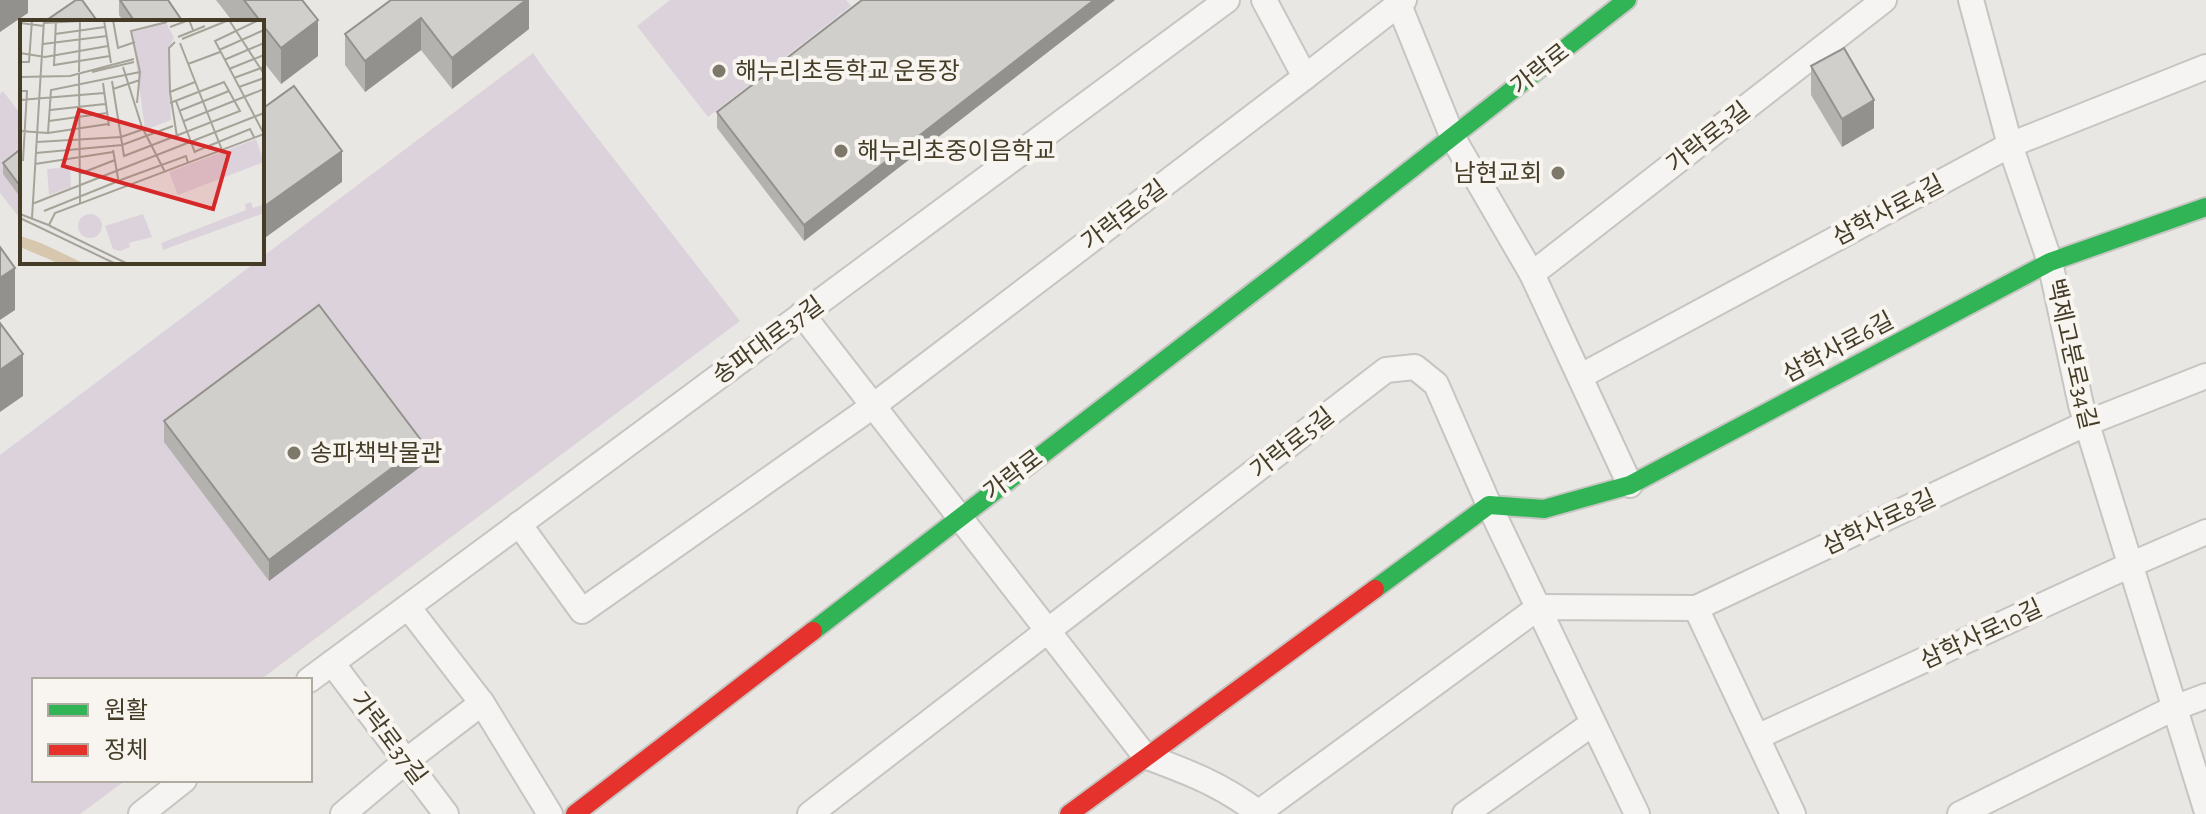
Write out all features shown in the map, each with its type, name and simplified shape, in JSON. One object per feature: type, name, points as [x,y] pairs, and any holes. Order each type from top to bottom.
[{"type":"street","name":"송파대로37길","points":[[312,678],[1227,0]]},
{"type":"street","points":[[1264,0],[1305,77]]},
{"type":"street","name":"가락로","points":[[575,814],[958,516],[1453,138],[1627,0]]},
{"type":"street","name":"가락로3길","points":[[1532,274],[1884,0]]},
{"type":"street","name":"백제고분로34길","points":[[1971,0],[2010,145],[2050,262],[2087,423],[2206,809]]},
{"type":"street","points":[[1400,1],[1453,138],[1532,274],[1630,485]]},
{"type":"street","name":"가락로6길","points":[[519,524],[582,611],[873,406],[1400,1]]},
{"type":"street","name":"삼학사로4길","points":[[1581,376],[2010,145],[2206,67]]},
{"type":"street","name":"삼학사로6길","points":[[1489,505],[1544,509],[1630,485],[2050,262],[2206,207]]},
{"type":"street","points":[[802,314],[1145,756],[1211,782],[1259,813],[1539,607]]},
{"type":"street","name":"가락로5길","points":[[810,814],[1386,370],[1415,367],[1436,384],[1489,505],[1637,814]]},
{"type":"street","name":"삼학사로8길","points":[[1539,607],[1696,608],[2087,423],[2206,376]]},
{"type":"street","points":[[1069,814],[1489,505]]},
{"type":"street","name":"삼학사로10길","points":[[1757,737],[2206,532]]},
{"type":"street","points":[[408,607],[482,703],[550,814]]},
{"type":"street","points":[[1696,608],[1793,814]]},
{"type":"street","name":"가락로37길","points":[[332,663],[446,814]]},
{"type":"street","points":[[1960,814],[2174,708],[2206,696]]},
{"type":"street","points":[[343,814],[482,703]]},
{"type":"street","points":[[1465,814],[1592,724]]},
{"type":"street","points":[[141,814],[181,782]]},
{"type":"shaded area","name":"해누리초등학교 운동장","points":[[670,0],[846,0],[851,6],[708,117],[637,26]]},
{"type":"shaded area","points":[[533,53],[740,321],[263,678],[32,678],[32,782],[123,782],[80,814],[0,814],[0,455],[253,264],[264,264],[264,255]]},
{"type":"shaded area","points":[[3,91],[20,113],[20,218],[0,193],[0,94]]},
{"type":"building","points":[[76,0],[82,0],[97,20],[47,20]]},
{"type":"building","points":[[120,0],[168,0],[182,20],[134,20]]},
{"type":"building","points":[[244,0],[302,0],[318,20],[281,48],[264,27],[264,20],[259,20]]},
{"type":"building","points":[[391,0],[526,0],[452,58],[421,18],[365,61],[345,34]]},
{"type":"building","points":[[862,0],[1094,0],[804,225],[717,112]]},
{"type":"building","points":[[1844,48],[1874,100],[1842,119],[1811,66]]},
{"type":"building","points":[[294,86],[342,151],[264,207],[264,108]]},
{"type":"building","points":[[20,150],[20,186],[3,163]]},
{"type":"building","points":[[0,247],[15,268],[0,278]]},
{"type":"building","name":"송파책박물관","points":[[319,305],[424,444],[269,560],[164,421]]},
{"type":"building","points":[[0,323],[23,354],[0,370]]},
{"type":"traffic: fast","points":[[813,631],[1627,0]]},
{"type":"traffic: fast","points":[[1375,589],[1489,505],[1544,509],[1630,485],[2050,262],[2206,207]]},
{"type":"traffic: jam","points":[[1069,814],[1375,589]]},
{"type":"traffic: jam","points":[[575,814],[813,631]]},
{"type":"place","name":"해누리초등학교 운동장","points":[[719,71]]},
{"type":"place","name":"해누리초중이음학교","points":[[841,151]]},
{"type":"place","name":"남현교회","points":[[1558,173]]},
{"type":"place","name":"송파책박물관","points":[[294,453]]}]
